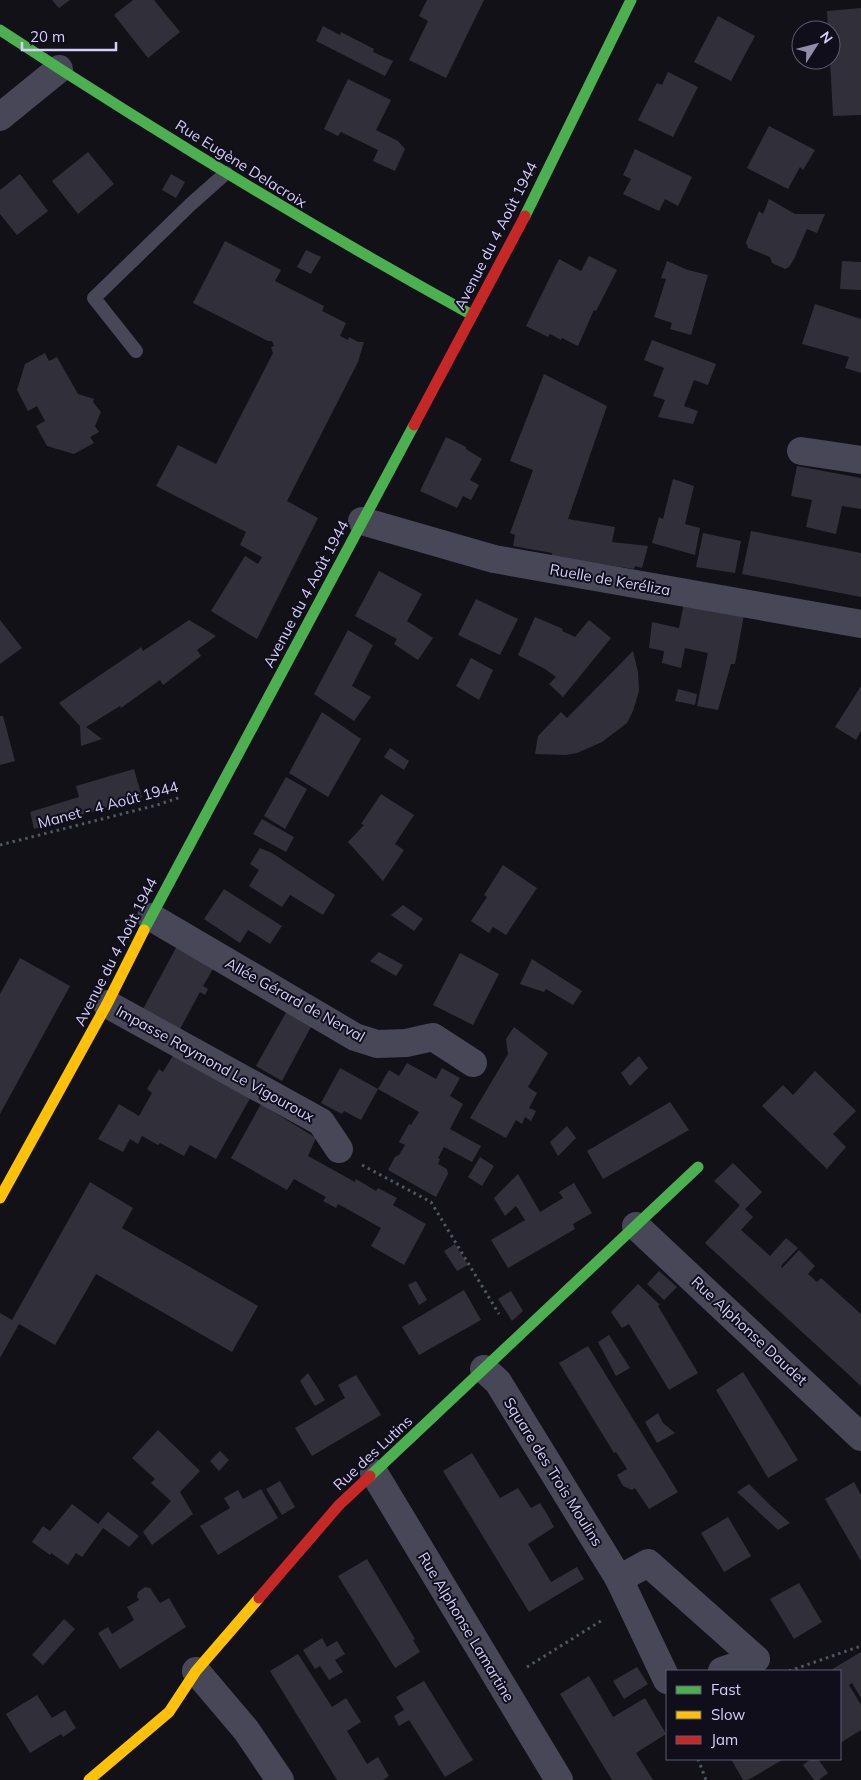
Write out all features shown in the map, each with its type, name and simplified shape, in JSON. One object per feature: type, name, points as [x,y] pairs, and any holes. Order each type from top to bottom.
[{"type":"street","name":"Avenue du 4 Août 1944","points":[[0,1198],[107,1004],[150,916],[522,222],[630,0]]},
{"type":"street","name":"Rue Eugène Delacroix","points":[[0,30],[58,69],[226,173],[385,267],[472,315]]},
{"type":"street","points":[[0,117],[58,69]]},
{"type":"street","points":[[801,451],[861,460]]},
{"type":"street","name":"Ruelle de Keréliza","points":[[362,521],[494,559],[861,624]]},
{"type":"street","name":"Allée Gérard de Nerval","points":[[150,916],[355,1037],[377,1044],[406,1043],[433,1037],[473,1063]]},
{"type":"street","name":"Impasse Raymond Le Vigouroux","points":[[107,1004],[321,1122],[339,1149]]},
{"type":"street","name":"Rue des Lutins","points":[[90,1780],[169,1712],[196,1671],[339,1504],[698,1167]]},
{"type":"street","name":"Rue Alphonse Daudet","points":[[636,1226],[861,1436]]},
{"type":"street","name":"Square des Trois Moulins","points":[[484,1369],[498,1382],[625,1591],[666,1678]]},
{"type":"street","name":"Rue Alphonse Lamartine","points":[[374,1473],[559,1780]]},
{"type":"street","points":[[625,1591],[648,1564],[756,1659],[725,1670]]},
{"type":"street","points":[[196,1671],[246,1730],[280,1780]]},
{"type":"lane","points":[[136,351],[94,298],[191,204],[226,173]]},
{"type":"path","name":"Manet - 4 Août 1944","points":[[0,845],[157,805],[222,784]]},
{"type":"path","points":[[339,1149],[353,1160],[430,1202],[515,1339]]},
{"type":"path","points":[[501,1684],[625,1591]]},
{"type":"path","points":[[792,1670],[861,1646]]},
{"type":"path","points":[[698,1760],[706,1780]]},
{"type":"building","points":[[52,0],[70,0],[59,8]]},
{"type":"building","points":[[133,0],[154,0],[180,32],[148,58],[114,15]]},
{"type":"building","points":[[427,0],[484,0],[446,78],[409,60],[428,21],[419,16]]},
{"type":"building","points":[[861,8],[861,115],[833,116],[831,70],[841,70],[841,20],[827,20],[827,11]]},
{"type":"building","points":[[718,16],[755,36],[731,81],[694,62]]},
{"type":"building","points":[[323,26],[340,35],[341,32],[374,49],[373,52],[393,61],[385,76],[316,41]]},
{"type":"building","points":[[668,72],[698,87],[673,137],[638,120],[657,83],[662,85]]},
{"type":"building","points":[[348,79],[391,100],[376,130],[398,141],[405,149],[395,171],[373,161],[378,150],[341,132],[338,136],[324,129]]},
{"type":"building","points":[[769,126],[815,150],[803,170],[800,167],[788,189],[747,168]]},
{"type":"building","points":[[635,149],[692,177],[678,206],[665,199],[659,211],[623,194],[631,179],[623,175]]},
{"type":"building","points":[[88,152],[114,184],[78,214],[52,181]]},
{"type":"building","points":[[20,174],[48,211],[17,235],[0,214],[0,190]]},
{"type":"building","points":[[171,174],[185,182],[176,198],[162,190]]},
{"type":"building","points":[[769,199],[795,214],[825,214],[817,233],[807,229],[794,259],[789,267],[785,269],[772,263],[770,257],[748,248],[746,242],[759,211],[763,214]]},
{"type":"building","points":[[225,241],[281,270],[275,281],[324,306],[322,311],[346,323],[340,336],[348,340],[349,337],[358,342],[364,342],[358,362],[287,501],[318,518],[257,639],[211,611],[245,556],[258,564],[262,557],[240,545],[246,532],[156,486],[178,445],[216,464],[273,353],[271,347],[274,346],[272,341],[268,341],[193,303]]},
{"type":"building","points":[[306,250],[321,257],[311,274],[297,267]]},
{"type":"building","points":[[589,256],[617,270],[596,311],[594,310],[578,346],[550,334],[548,337],[526,326],[559,259],[581,271]]},
{"type":"building","points":[[667,261],[688,270],[708,275],[691,335],[670,329],[672,323],[654,317],[666,279],[661,278]]},
{"type":"building","points":[[842,261],[861,262],[861,290],[840,289]]},
{"type":"building","points":[[815,304],[861,319],[861,373],[845,368],[849,357],[802,344]]},
{"type":"building","points":[[652,340],[716,364],[708,385],[694,380],[684,406],[698,411],[693,424],[658,417],[665,400],[653,396],[664,368],[644,360]]},
{"type":"building","points":[[45,353],[49,361],[57,357],[78,394],[94,399],[93,402],[101,412],[95,426],[99,432],[90,437],[94,443],[74,454],[47,446],[36,426],[45,421],[37,406],[28,411],[17,390],[25,364]]},
{"type":"building","points":[[544,374],[607,406],[568,519],[615,527],[612,542],[648,546],[642,568],[635,566],[634,569],[552,556],[552,553],[513,546],[515,535],[510,533],[533,470],[510,461]]},
{"type":"building","points":[[446,437],[466,447],[466,449],[482,459],[470,480],[479,485],[471,500],[463,496],[457,508],[420,491]]},
{"type":"building","points":[[797,466],[861,478],[861,509],[842,506],[836,534],[806,527],[812,500],[791,496]]},
{"type":"building","points":[[673,479],[694,486],[685,524],[700,528],[695,555],[652,543],[659,517],[663,519]]},
{"type":"building","points":[[751,531],[861,553],[861,597],[742,574]]},
{"type":"building","points":[[703,533],[741,541],[735,573],[696,567]]},
{"type":"building","points":[[379,571],[422,594],[407,621],[433,638],[418,660],[394,644],[397,639],[355,616]]},
{"type":"building","points":[[476,599],[518,619],[500,655],[458,635]]},
{"type":"building","points":[[684,603],[744,615],[735,664],[731,664],[718,710],[697,706],[708,653],[685,648],[681,668],[662,663],[664,651],[649,648],[652,622],[679,628]]},
{"type":"building","points":[[535,617],[563,629],[562,631],[575,637],[589,620],[611,638],[563,697],[549,684],[556,677],[518,655]]},
{"type":"building","points":[[0,620],[22,648],[0,664]]},
{"type":"building","points":[[189,620],[216,636],[197,650],[201,656],[163,685],[160,680],[121,708],[120,706],[86,727],[102,739],[81,746],[80,726],[59,703],[141,647],[143,651]]},
{"type":"building","points":[[348,630],[373,645],[352,686],[371,697],[354,721],[314,694]]},
{"type":"building","points":[[633,651],[638,672],[639,691],[627,723],[602,742],[577,753],[566,755],[535,754],[538,736],[561,712],[567,718]]},
{"type":"building","points":[[471,658],[493,670],[479,700],[456,686]]},
{"type":"building","points":[[861,686],[861,731],[856,740],[835,727]]},
{"type":"building","points":[[678,689],[697,694],[695,705],[675,701]]},
{"type":"building","points":[[322,712],[361,739],[328,797],[289,773]]},
{"type":"building","points":[[0,716],[3,716],[15,761],[0,765]]},
{"type":"building","points":[[390,748],[409,761],[404,770],[384,757]]},
{"type":"building","points":[[134,769],[142,797],[34,829],[30,812],[79,797],[76,786]]},
{"type":"building","points":[[286,777],[307,789],[285,829],[264,816]]},
{"type":"building","points":[[381,794],[414,815],[395,844],[404,850],[383,881],[348,842],[364,825],[361,824]]},
{"type":"building","points":[[262,819],[294,837],[286,852],[253,834]]},
{"type":"building","points":[[260,848],[272,853],[335,895],[323,915],[290,895],[282,907],[249,886],[259,870],[250,864]]},
{"type":"building","points":[[503,865],[537,888],[506,935],[493,927],[489,933],[471,921],[487,897],[484,895]]},
{"type":"building","points":[[224,889],[282,926],[270,944],[248,930],[240,943],[204,919]]},
{"type":"building","points":[[403,905],[423,919],[414,931],[391,915]]},
{"type":"building","points":[[177,946],[214,967],[203,986],[208,989],[205,995],[200,992],[180,1029],[143,1009]]},
{"type":"building","points":[[379,952],[403,965],[396,976],[370,961]]},
{"type":"building","points":[[460,953],[499,974],[473,1025],[433,1005]]},
{"type":"building","points":[[20,958],[70,986],[0,1114],[0,994]]},
{"type":"building","points":[[532,959],[582,991],[573,1005],[546,989],[544,992],[520,984]]},
{"type":"building","points":[[288,1009],[313,1023],[282,1081],[256,1066]]},
{"type":"building","points":[[514,1027],[548,1053],[528,1087],[537,1093],[529,1108],[536,1111],[531,1121],[525,1117],[522,1124],[516,1120],[506,1138],[470,1118],[508,1054],[506,1039]]},
{"type":"building","points":[[177,1049],[253,1093],[216,1159],[190,1145],[184,1156],[142,1136],[138,1144],[130,1139],[123,1152],[98,1139],[119,1104],[139,1116],[152,1093],[147,1089],[159,1069],[163,1072]]},
{"type":"building","points":[[639,1056],[648,1068],[630,1086],[621,1073]]},
{"type":"building","points":[[407,1063],[436,1079],[442,1068],[460,1078],[450,1096],[463,1104],[450,1129],[481,1146],[472,1162],[444,1147],[438,1158],[440,1159],[438,1164],[447,1169],[448,1174],[436,1197],[388,1170],[395,1157],[399,1155],[405,1145],[399,1142],[409,1124],[411,1125],[419,1112],[378,1089],[389,1070],[399,1076]]},
{"type":"building","points":[[340,1068],[378,1089],[361,1120],[344,1111],[342,1114],[321,1103]]},
{"type":"building","points":[[815,1071],[856,1111],[833,1134],[846,1147],[827,1169],[762,1106],[783,1085],[793,1095]]},
{"type":"building","points":[[670,1102],[689,1130],[603,1179],[587,1151]]},
{"type":"building","points":[[261,1104],[316,1138],[308,1156],[355,1182],[356,1179],[376,1191],[378,1188],[397,1198],[393,1205],[426,1224],[404,1265],[371,1246],[381,1228],[338,1204],[336,1208],[323,1201],[326,1197],[294,1179],[287,1190],[231,1158]]},
{"type":"building","points":[[567,1126],[576,1138],[558,1156],[550,1142]]},
{"type":"building","points":[[480,1157],[494,1166],[482,1186],[468,1177]]},
{"type":"building","points":[[733,1163],[762,1192],[745,1209],[753,1217],[741,1230],[770,1256],[786,1238],[798,1248],[781,1266],[782,1268],[799,1250],[815,1266],[808,1274],[817,1282],[821,1278],[861,1314],[861,1386],[705,1243],[740,1205],[714,1181]]},
{"type":"building","points":[[518,1174],[540,1212],[563,1198],[559,1192],[574,1183],[592,1213],[573,1224],[575,1229],[508,1268],[491,1240],[525,1220],[516,1206],[505,1216],[494,1198]]},
{"type":"building","points":[[90,1182],[133,1208],[122,1228],[258,1306],[232,1352],[96,1274],[55,1345],[19,1324],[0,1358],[0,1313],[12,1320]]},
{"type":"building","points":[[455,1244],[468,1265],[457,1271],[444,1251]]},
{"type":"building","points":[[659,1271],[677,1287],[664,1300],[647,1284]]},
{"type":"building","points":[[416,1281],[427,1300],[419,1305],[408,1285]]},
{"type":"building","points":[[638,1284],[660,1305],[658,1306],[698,1373],[669,1390],[629,1324],[622,1328],[611,1312]]},
{"type":"building","points":[[464,1290],[481,1320],[419,1355],[402,1327]]},
{"type":"building","points":[[511,1291],[523,1311],[512,1321],[498,1299]]},
{"type":"building","points":[[609,1335],[630,1368],[616,1376],[598,1342]]},
{"type":"building","points":[[588,1346],[678,1492],[649,1509],[635,1488],[632,1490],[623,1486],[617,1475],[627,1469],[616,1452],[614,1453],[559,1363]]},
{"type":"building","points":[[743,1372],[798,1460],[768,1478],[716,1390]]},
{"type":"building","points":[[308,1373],[325,1400],[315,1406],[300,1381]]},
{"type":"building","points":[[356,1375],[381,1415],[312,1456],[295,1428],[345,1398],[338,1385]]},
{"type":"building","points":[[658,1413],[663,1423],[675,1433],[657,1443],[645,1422]]},
{"type":"building","points":[[158,1430],[200,1471],[180,1492],[193,1514],[152,1545],[143,1532],[171,1501],[151,1483],[155,1479],[132,1458]]},
{"type":"building","points":[[220,1451],[229,1460],[219,1471],[210,1461]]},
{"type":"building","points":[[472,1453],[500,1498],[518,1488],[531,1508],[540,1503],[547,1514],[554,1527],[528,1544],[551,1582],[577,1567],[584,1579],[529,1612],[443,1471]]},
{"type":"building","points":[[280,1481],[295,1507],[282,1515],[266,1489]]},
{"type":"building","points":[[854,1482],[861,1495],[861,1561],[825,1499]]},
{"type":"building","points":[[749,1484],[790,1523],[778,1530],[737,1492]]},
{"type":"building","points":[[261,1489],[278,1518],[218,1555],[200,1526],[230,1508],[224,1498],[238,1490],[243,1499]]},
{"type":"building","points":[[72,1504],[98,1524],[108,1512],[139,1536],[129,1547],[103,1528],[82,1557],[76,1553],[68,1565],[32,1542],[43,1526],[50,1531]]},
{"type":"building","points":[[728,1517],[751,1556],[724,1572],[701,1533]]},
{"type":"building","points":[[367,1559],[415,1639],[413,1640],[420,1652],[395,1668],[338,1576]]},
{"type":"building","points":[[799,1583],[822,1622],[794,1639],[770,1599]]},
{"type":"building","points":[[145,1587],[150,1588],[160,1603],[169,1598],[186,1627],[120,1669],[98,1633],[108,1627],[112,1634],[134,1620],[127,1607],[139,1600],[137,1597],[138,1592]]},
{"type":"building","points":[[64,1619],[75,1629],[43,1665],[32,1655]]},
{"type":"building","points":[[322,1638],[327,1647],[337,1641],[345,1654],[335,1660],[343,1672],[329,1680],[320,1666],[315,1669],[303,1650]]},
{"type":"building","points":[[861,1652],[861,1698],[852,1683],[849,1685],[861,1705],[861,1730],[841,1742],[841,1670],[831,1670]]},
{"type":"building","points":[[298,1654],[332,1707],[346,1698],[361,1722],[347,1731],[367,1764],[378,1757],[389,1776],[383,1780],[337,1780],[270,1671]]},
{"type":"building","points":[[637,1667],[648,1684],[624,1699],[613,1681]]},
{"type":"building","points":[[589,1676],[613,1717],[645,1698],[666,1734],[636,1753],[653,1780],[612,1780],[560,1694]]},
{"type":"building","points":[[424,1681],[473,1760],[445,1777],[409,1720],[399,1726],[394,1716],[404,1710],[396,1697]]},
{"type":"building","points":[[37,1695],[52,1718],[65,1710],[76,1728],[63,1737],[61,1734],[30,1753],[6,1714]]},
{"type":"building","points":[[732,1760],[782,1760],[748,1780],[743,1780]]},
{"type":"building","points":[[810,1760],[819,1760],[828,1773],[819,1780],[814,1780],[803,1765]]},
{"type":"traffic: fast","points":[[525,216],[631,0]]},
{"type":"traffic: fast","points":[[0,30],[116,105],[233,177],[472,315]]},
{"type":"traffic: fast","points":[[144,930],[414,425]]},
{"type":"traffic: fast","points":[[370,1476],[698,1167]]},
{"type":"traffic: slow","points":[[0,1198],[107,1004],[144,930]]},
{"type":"traffic: slow","points":[[89,1780],[169,1712],[196,1671],[259,1598]]},
{"type":"traffic: jam","points":[[414,425],[525,216]]},
{"type":"traffic: jam","points":[[259,1598],[339,1505],[370,1476]]}]
